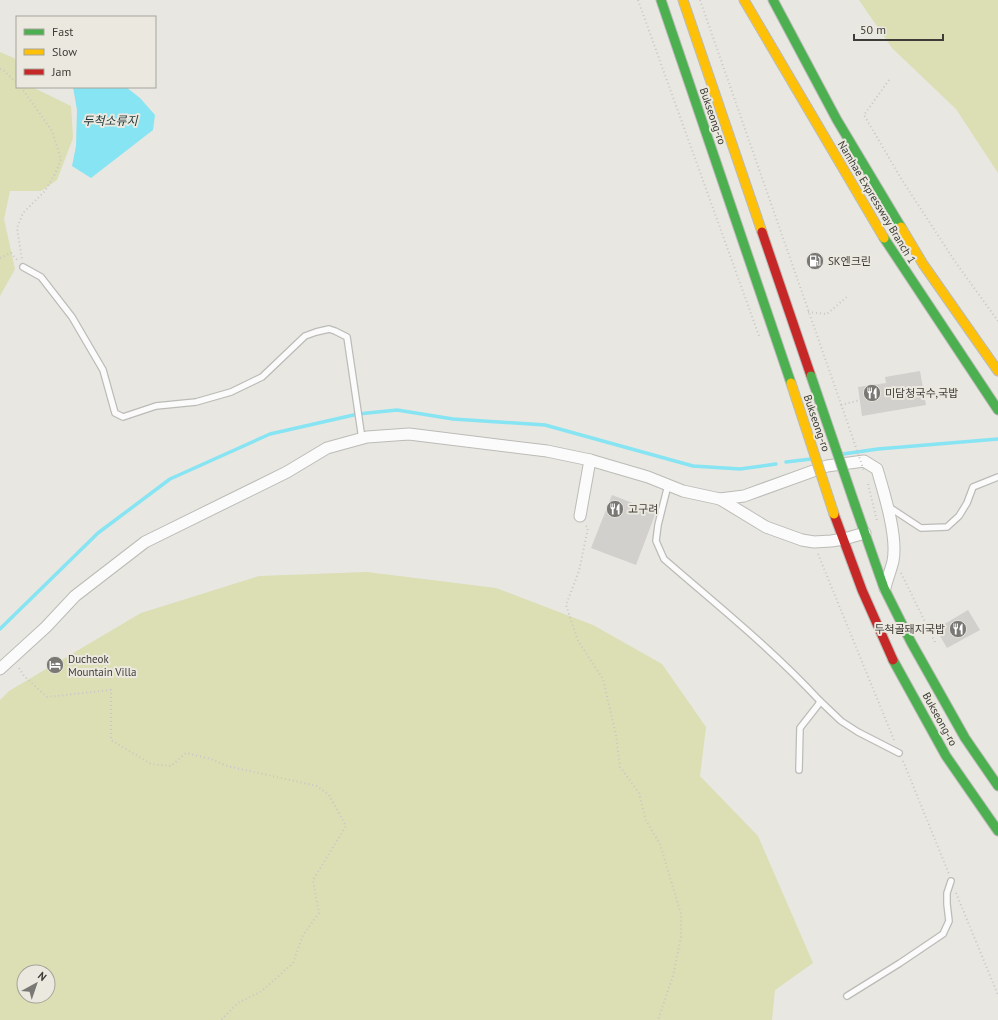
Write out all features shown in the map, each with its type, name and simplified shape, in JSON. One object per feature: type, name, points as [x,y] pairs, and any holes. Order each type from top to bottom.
[{"type":"main road","name":"Bukseong-ro","points":[[660,0],[791,383],[834,514],[862,590],[889,653],[946,756],[998,831]]},
{"type":"main road","name":"Bukseong-ro","points":[[683,0],[884,588],[911,642],[964,738],[998,786]]},
{"type":"main road","name":"Namhae Expressway Branch 1","points":[[744,0],[890,249],[998,410]]},
{"type":"main road","name":"Namhae Expressway Branch 1","points":[[773,0],[837,120],[923,264],[998,371]]},
{"type":"street","points":[[0,670],[46,627],[75,596],[145,542],[287,472],[327,448],[362,434],[409,434],[547,450],[590,460],[648,477],[683,491],[720,499],[766,527],[802,540],[814,542],[844,539],[864,533]]},
{"type":"street","points":[[580,516],[590,460]]},
{"type":"street","points":[[720,499],[744,496],[827,466],[864,461],[877,469],[887,505],[894,549],[893,561],[884,588]]},
{"type":"lane","points":[[23,267],[41,277],[72,317],[103,370],[115,412],[123,417],[156,406],[196,402],[231,392],[262,377],[305,336],[329,329],[347,337],[362,434]]},
{"type":"lane","points":[[887,505],[922,528],[947,527],[959,516],[968,503],[973,487],[998,477]]},
{"type":"lane","points":[[668,485],[658,525],[656,541],[664,559],[768,649],[841,721],[899,753]]},
{"type":"lane","points":[[799,770],[800,728],[820,701]]},
{"type":"lane","points":[[847,996],[900,964],[943,934],[950,921],[947,893],[951,881]]},
{"type":"path","points":[[638,0],[759,336]]},
{"type":"path","points":[[700,0],[864,471]]},
{"type":"path","points":[[0,69],[16,82]]},
{"type":"path","points":[[889,80],[864,115],[902,180],[954,260],[998,322]]},
{"type":"path","points":[[22,88],[52,131],[61,159],[55,174],[45,191],[23,213],[17,228],[23,267]]},
{"type":"path","points":[[0,258],[11,253],[23,267]]},
{"type":"path","points":[[808,312],[827,314],[848,296]]},
{"type":"path","points":[[841,406],[860,400]]},
{"type":"path","points":[[580,516],[588,528],[579,570],[566,605],[578,640],[603,679],[616,735],[620,768],[639,794],[646,822],[660,844],[681,914],[681,937],[673,976],[658,1020]]},
{"type":"path","points":[[814,542],[998,995]]},
{"type":"path","points":[[893,561],[904,579],[935,642]]},
{"type":"path","points":[[12,658],[24,676],[47,697],[111,690],[111,740],[150,764],[171,766],[186,754],[212,760],[227,766],[317,786],[329,795],[346,826],[313,880],[319,912],[303,935],[293,963],[262,991],[238,1003],[221,1020]]},
{"type":"green space","points":[[859,0],[998,0],[998,173],[956,109],[892,48]]},
{"type":"green space","points":[[0,52],[14,58],[16,61],[16,88],[34,88],[71,106],[73,138],[57,180],[41,191],[10,191],[4,219],[15,269],[0,296]]},
{"type":"green space","points":[[367,572],[496,588],[593,625],[662,664],[706,727],[700,776],[758,836],[813,963],[775,990],[772,1020],[0,1020],[0,700],[9,691],[141,613],[259,576]]},
{"type":"water","name":"두척소류지","points":[[73,88],[127,88],[140,98],[155,115],[153,130],[91,178],[72,166],[76,146],[77,110]]},
{"type":"building","points":[[920,371],[926,405],[862,416],[858,387],[886,383],[885,377]]},
{"type":"building","points":[[612,495],[656,512],[636,565],[591,548]]},
{"type":"building","name":"두척골돼지국밥","points":[[968,610],[980,630],[947,648],[936,629]]},
{"type":"waterway","points":[[0,629],[98,533],[170,479],[270,434],[358,414],[397,410],[453,419],[545,425],[693,466],[740,469],[776,464]]},
{"type":"waterway","points":[[843,454],[878,449],[998,439]]},
{"type":"waterway","points":[[786,462],[811,459]]},
{"type":"traffic: fast","points":[[661,0],[791,383]]},
{"type":"traffic: fast","points":[[773,0],[837,120],[901,227]]},
{"type":"traffic: fast","points":[[884,238],[998,410]]},
{"type":"traffic: fast","points":[[811,376],[855,505]]},
{"type":"traffic: fast","points":[[855,505],[884,588],[911,642],[965,738],[998,786]]},
{"type":"traffic: fast","points":[[893,660],[946,756],[998,831]]},
{"type":"traffic: slow","points":[[683,0],[762,232]]},
{"type":"traffic: slow","points":[[744,0],[884,238]]},
{"type":"traffic: slow","points":[[901,227],[923,264],[998,371]]},
{"type":"traffic: slow","points":[[791,383],[834,514]]},
{"type":"traffic: jam","points":[[762,232],[811,376]]},
{"type":"traffic: jam","points":[[834,514],[862,590],[893,660]]},
{"type":"place","name":"SK엔크린","points":[[815,261]]},
{"type":"place","name":"미담청국수,국밥","points":[[872,393]]},
{"type":"place","name":"고구려","points":[[615,509]]},
{"type":"place","name":"두척골돼지국밥","points":[[958,629]]},
{"type":"place","name":"Ducheok Mountain Villa","points":[[55,665]]}]
